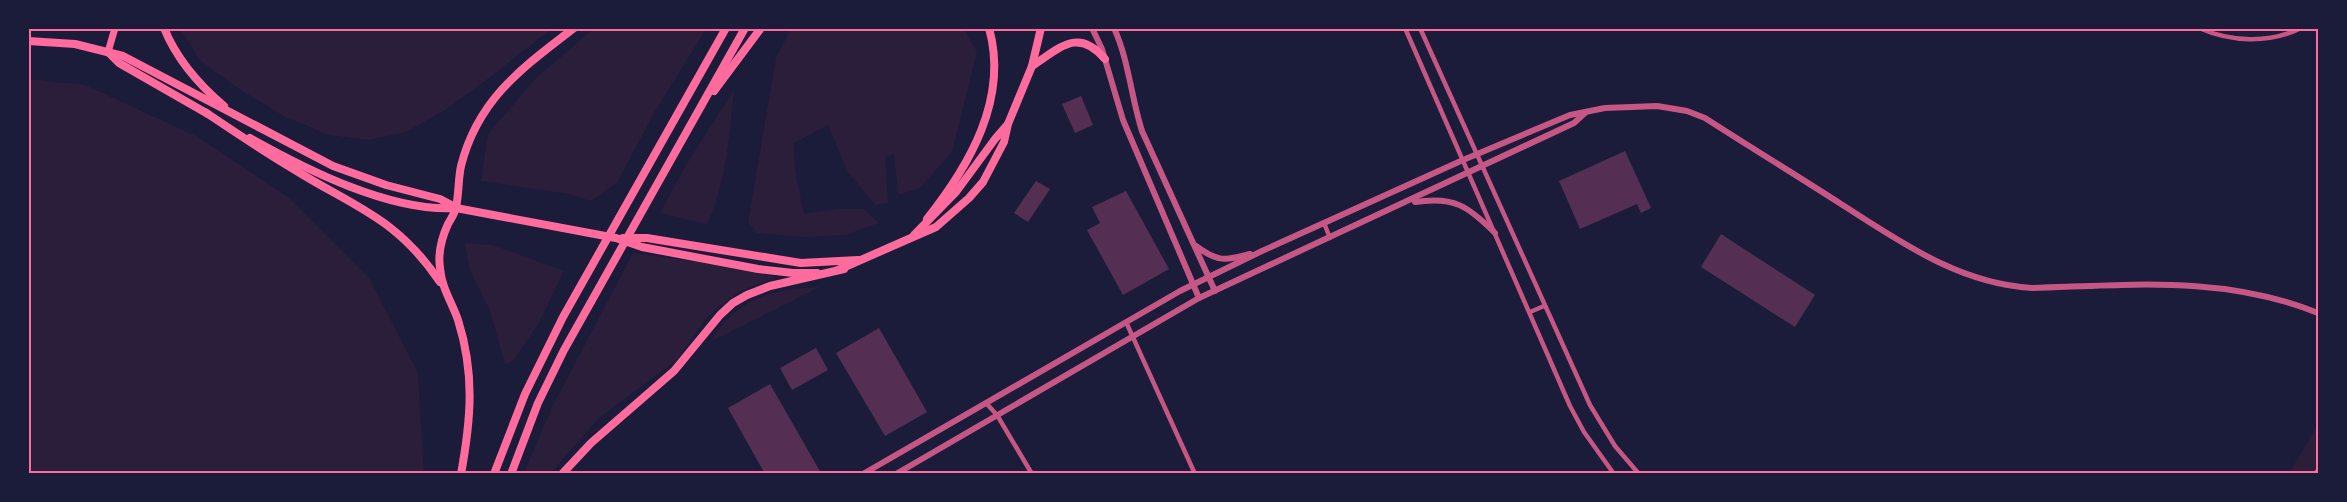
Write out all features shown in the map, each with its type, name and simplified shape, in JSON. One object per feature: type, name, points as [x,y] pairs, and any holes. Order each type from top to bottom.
[{"type":"highway","points":[[461,474],[468,436],[471,398],[468,359],[458,320],[441,277],[439,258],[445,232],[456,208],[460,168],[471,137],[487,106],[505,84],[527,64],[574,28]]},
{"type":"highway","points":[[494,474],[537,369],[595,259],[726,28]]},
{"type":"highway","points":[[511,474],[551,376],[612,262],[745,28]]},
{"type":"highway","points":[[684,136],[716,88],[761,28]]},
{"type":"highway","points":[[927,219],[962,172],[984,124],[992,94],[994,74],[993,48],[989,28]]},
{"type":"highway","points":[[205,112],[297,172],[383,221],[414,248],[448,294]]},
{"type":"highway","points":[[562,474],[591,443],[674,371],[720,315],[733,303],[770,286],[844,269]]},
{"type":"main road","points":[[108,52],[115,28]]},
{"type":"main road","points":[[164,28],[177,55],[191,73],[216,99],[245,120]]},
{"type":"main road","points":[[108,52],[119,63],[273,151],[341,183],[434,210],[456,208],[616,238],[642,247],[758,269],[805,273],[844,269],[860,260],[892,248],[936,227],[969,198],[983,182],[1004,142],[1008,124],[1032,66],[1041,28]]},
{"type":"main road","points":[[28,41],[75,44],[123,56],[333,166],[386,185],[440,199],[456,208]]},
{"type":"main road","points":[[1032,66],[1055,50],[1072,42],[1090,45],[1105,59]]},
{"type":"main road","points":[[913,236],[927,219],[956,192],[1008,124]]},
{"type":"main road","points":[[616,238],[647,238],[801,263],[860,260]]},
{"type":"street","points":[[1092,28],[1105,59],[1123,120],[1199,298]]},
{"type":"street","points":[[1114,28],[1122,49],[1142,131],[1215,291]]},
{"type":"street","points":[[1405,28],[1584,432],[1614,474]]},
{"type":"street","points":[[2199,28],[2223,38],[2242,40],[2278,36],[2301,28]]},
{"type":"street","points":[[1410,40],[1421,31],[1593,412],[1615,446],[1639,474]]},
{"type":"street","points":[[863,474],[1126,322],[1262,251],[1463,160],[1570,115],[1613,107],[1673,108],[1696,114],[1924,256],[1964,274],[1992,283],[2032,288],[2187,284],[2260,294],[2319,313]]},
{"type":"street","points":[[896,474],[1199,298],[1469,174],[1574,123],[1586,112]]},
{"type":"street","points":[[1405,204],[1441,199],[1456,203],[1471,210],[1495,233]]},
{"type":"street","points":[[1324,223],[1330,238]]},
{"type":"street","points":[[1193,244],[1208,255],[1226,260],[1262,251]]},
{"type":"street","points":[[1530,312],[1544,306]]},
{"type":"street","points":[[1126,322],[1195,474]]},
{"type":"street","points":[[986,403],[997,415],[1032,474]]},
{"type":"path","points":[[2314,474],[2319,466]]},
{"type":"shaded area","points":[[180,29],[551,29],[447,109],[406,132],[369,140],[328,135],[284,116],[239,89],[201,61]]},
{"type":"shaded area","points":[[593,29],[706,29],[655,111],[617,183],[590,201],[569,194],[481,181],[488,134],[534,80]]},
{"type":"shaded area","points":[[791,29],[964,29],[977,52],[952,152],[920,188],[898,195],[894,154],[885,157],[888,203],[875,205],[848,172],[828,125],[794,143],[795,170],[804,214],[836,209],[864,209],[879,223],[845,235],[802,237],[757,233],[748,222],[776,58]]},
{"type":"shaded area","points":[[29,79],[85,85],[196,136],[289,198],[369,278],[418,373],[424,473],[29,473]]},
{"type":"shaded area","points":[[734,90],[723,176],[707,224],[660,213],[686,165]]},
{"type":"shaded area","points":[[465,243],[493,245],[564,271],[539,323],[513,361],[505,364],[490,311],[469,268]]},
{"type":"shaded area","points":[[633,253],[699,262],[777,277],[741,291],[717,308],[704,321],[678,359],[599,418],[551,473],[524,473],[552,407]]},
{"type":"shaded area","points":[[820,287],[710,342],[732,315],[757,299],[785,291]]},
{"type":"shaded area","points":[[2318,425],[2318,473],[2289,473]]},
{"type":"building","points":[[1081,96],[1093,125],[1075,133],[1062,104]]},
{"type":"building","points":[[1625,151],[1651,208],[1641,213],[1637,204],[1580,229],[1559,181]]},
{"type":"building","points":[[1036,181],[1050,189],[1028,222],[1014,213]]},
{"type":"building","points":[[1126,191],[1169,269],[1123,295],[1087,230],[1100,223],[1092,207]]},
{"type":"building","points":[[1721,234],[1815,295],[1795,327],[1701,267]]},
{"type":"building","points":[[879,328],[927,412],[885,436],[836,353]]},
{"type":"building","points":[[816,348],[828,370],[792,390],[780,368]]},
{"type":"building","points":[[770,384],[820,474],[765,474],[728,408]]}]
